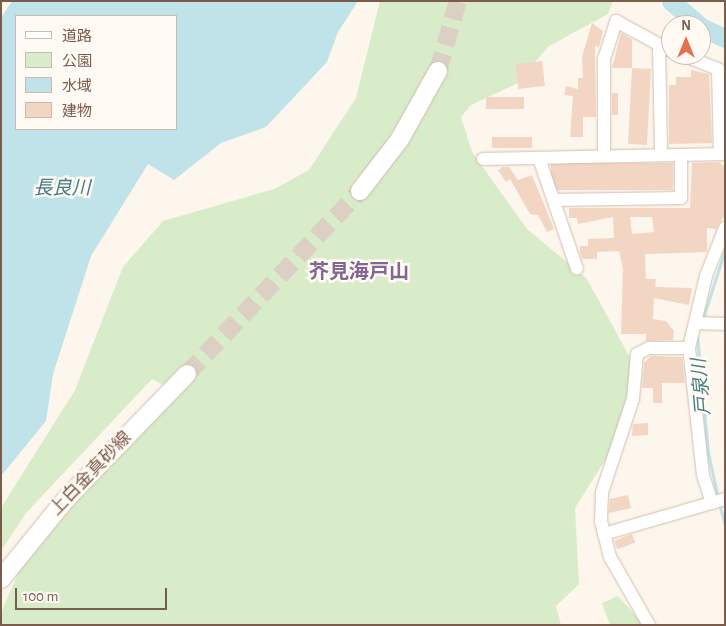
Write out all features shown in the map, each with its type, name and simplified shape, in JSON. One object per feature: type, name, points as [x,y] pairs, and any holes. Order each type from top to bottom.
[{"type":"main road","points":[[360,191],[400,139],[438,71]]},
{"type":"main road","name":"上白金真砂線","points":[[1,579],[66,499],[187,374]]},
{"type":"street","points":[[604,156],[604,59],[616,21],[661,46]]},
{"type":"street","points":[[661,155],[664,65]]},
{"type":"street","points":[[483,159],[722,154],[718,68],[710,65]]},
{"type":"street","points":[[553,200],[681,198],[681,155]]},
{"type":"street","points":[[539,158],[577,269]]},
{"type":"street","points":[[604,534],[718,501],[703,475],[688,348],[706,276],[725,228]]},
{"type":"street","points":[[695,323],[725,324]]},
{"type":"street","points":[[649,625],[631,600],[604,534],[602,492],[633,400],[637,354],[648,348],[688,348]]},
{"type":"green space","points":[[380,1],[613,1],[608,14],[549,46],[516,84],[471,105],[461,117],[472,152],[527,229],[587,279],[633,363],[634,401],[614,446],[575,508],[579,584],[556,606],[561,625],[1,625],[1,613],[22,564],[112,462],[169,388],[152,379],[26,513],[1,551],[1,508],[75,390],[123,267],[163,221],[274,189],[309,170],[356,98]]},
{"type":"green space","points":[[618,596],[644,625],[610,625],[602,603]]},
{"type":"water","name":"長良川","points":[[12,1],[358,1],[338,32],[327,62],[266,127],[221,143],[174,180],[148,164],[91,256],[53,374],[46,421],[1,476],[1,18]]},
{"type":"building","points":[[592,23],[603,31],[599,47],[595,46],[596,117],[583,117],[583,137],[570,137],[573,96],[564,95],[566,86],[578,89],[578,78],[583,78],[582,57]]},
{"type":"building","points":[[621,33],[632,39],[632,68],[612,68]]},
{"type":"building","points":[[542,61],[545,86],[518,89],[515,64]]},
{"type":"building","points":[[632,68],[651,69],[647,145],[628,144]]},
{"type":"building","points":[[691,70],[709,74],[712,143],[669,144],[669,85],[676,85],[676,77],[691,77]]},
{"type":"building","points":[[612,93],[618,93],[618,115],[612,115]]},
{"type":"building","points":[[486,97],[524,97],[524,109],[486,109]]},
{"type":"building","points":[[492,137],[532,137],[532,148],[492,148]]},
{"type":"building","points":[[719,162],[725,167],[725,215],[716,229],[707,228],[707,252],[645,254],[646,279],[656,279],[655,287],[692,288],[689,305],[654,298],[653,319],[666,321],[674,331],[673,340],[646,341],[646,334],[621,334],[623,269],[619,251],[597,252],[597,259],[582,259],[580,252],[580,246],[588,246],[588,239],[614,238],[613,217],[578,224],[577,218],[569,218],[569,208],[690,208],[692,163]],"holes":[[[630,217],[652,217],[654,232],[632,234]]]},
{"type":"building","points":[[551,163],[673,163],[673,190],[551,190]]},
{"type":"building","points":[[503,167],[509,167],[518,180],[532,175],[554,229],[547,232],[538,215],[530,214],[510,179],[506,182],[498,170]]},
{"type":"building","points":[[651,356],[682,357],[685,383],[662,383],[662,403],[653,403],[653,388],[642,388],[644,363]]},
{"type":"building","points":[[648,423],[648,435],[632,436],[633,424]]},
{"type":"building","points":[[628,495],[631,508],[609,513],[610,499]]},
{"type":"building","points":[[632,534],[635,542],[617,549],[614,541]]},
{"type":"waterway","points":[[671,1],[687,15]]},
{"type":"waterway","points":[[711,32],[725,38]]},
{"type":"waterway","name":"戸泉川","points":[[702,321],[725,250]]},
{"type":"waterway","name":"戸泉川","points":[[697,336],[708,453],[718,498]]},
{"type":"waterway","name":"戸泉川","points":[[719,504],[725,525]]},
{"type":"tunnel","points":[[438,71],[458,1]]},
{"type":"tunnel","points":[[187,374],[360,191]]},
{"type":"district","name":"芥見海戸山","points":[[359,272]]}]
